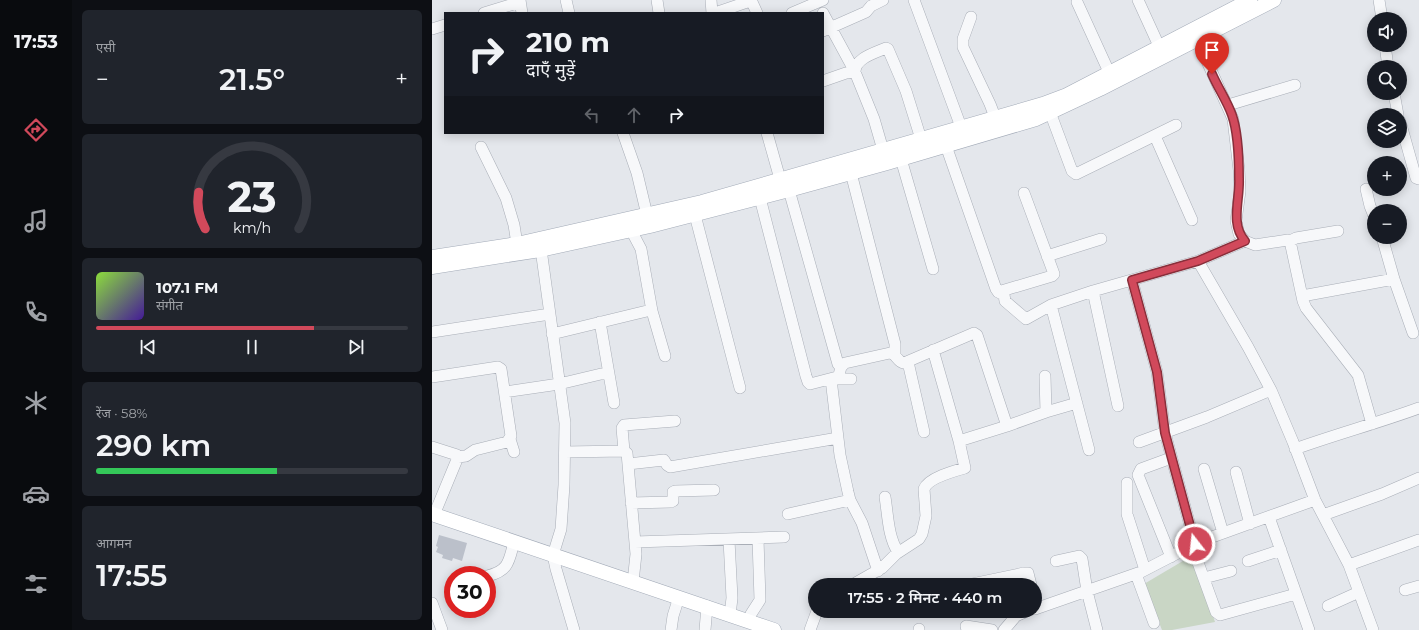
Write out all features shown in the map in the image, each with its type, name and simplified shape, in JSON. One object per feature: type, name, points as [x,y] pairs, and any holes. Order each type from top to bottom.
[{"type":"main road","points":[[432,257],[517,244],[540,244],[631,230],[760,198],[901,159],[944,139],[964,133],[995,118],[1043,104],[1067,95],[1250,0]]},
{"type":"main road","points":[[964,133],[1002,129],[1036,119],[1100,89],[1274,0]]},
{"type":"main road","points":[[432,267],[540,244],[647,215],[702,202],[921,139],[944,139]]},
{"type":"main road","points":[[433,514],[774,630]]},
{"type":"street","points":[[566,0],[570,12]]},
{"type":"street","points":[[657,0],[659,12]]},
{"type":"street","points":[[711,0],[714,12]]},
{"type":"street","points":[[827,29],[866,12],[871,6],[883,0]]},
{"type":"street","points":[[914,0],[964,133]]},
{"type":"street","points":[[1138,0],[1159,46]]},
{"type":"street","points":[[1379,0],[1381,12]]},
{"type":"street","points":[[717,12],[750,1],[752,2],[757,12]]},
{"type":"street","points":[[1077,2],[1109,72]]},
{"type":"street","points":[[489,12],[521,5]]},
{"type":"street","points":[[800,12],[822,9]]},
{"type":"street","points":[[824,17],[827,29],[855,72],[874,119],[883,150]]},
{"type":"street","points":[[971,17],[963,39],[963,47],[995,118]]},
{"type":"street","points":[[432,29],[444,25]]},
{"type":"street","points":[[1197,39],[1218,88],[1228,106],[1235,128],[1240,191],[1236,221],[1239,234],[1245,241],[1255,245],[1288,240],[1290,241],[1296,238],[1338,231]]},
{"type":"street","points":[[855,72],[855,66],[859,61],[886,48],[888,49],[906,91],[921,139]]},
{"type":"street","points":[[824,81],[846,73],[855,72]]},
{"type":"street","points":[[1228,106],[1295,84]]},
{"type":"street","points":[[1050,112],[1072,171],[1076,174],[1176,125]]},
{"type":"street","points":[[623,134],[636,173],[647,215]]},
{"type":"street","points":[[767,134],[780,179]]},
{"type":"street","points":[[1155,136],[1192,220]]},
{"type":"street","points":[[944,139],[996,288],[998,292],[1004,295],[1006,301],[1026,319],[1051,305],[1093,291],[1198,261],[1245,241]]},
{"type":"street","points":[[1407,146],[1416,178],[1419,179]]},
{"type":"street","points":[[481,147],[506,198],[514,225],[517,244]]},
{"type":"street","points":[[901,159],[933,269]]},
{"type":"street","points":[[851,173],[895,344],[895,355],[899,361],[904,363],[908,362],[933,350],[976,333],[1007,426]]},
{"type":"street","points":[[1366,189],[1370,204]]},
{"type":"street","points":[[789,190],[838,364],[841,367]]},
{"type":"street","points":[[998,292],[1053,275],[1054,273],[1024,193]]},
{"type":"street","points":[[760,198],[808,382],[810,384],[832,379],[852,379]]},
{"type":"street","points":[[695,214],[740,388]]},
{"type":"street","points":[[631,230],[641,249],[652,311],[665,356]]},
{"type":"street","points":[[1047,256],[1101,239]]},
{"type":"street","points":[[1290,241],[1306,308],[1358,375],[1372,424]]},
{"type":"street","points":[[540,244],[565,423],[564,485],[561,529],[553,555],[574,630]]},
{"type":"street","points":[[1384,244],[1394,279],[1413,333]]},
{"type":"street","points":[[1198,261],[1271,390],[1296,448],[1315,500],[1350,565],[1373,630]]},
{"type":"street","points":[[1302,296],[1394,279]]},
{"type":"street","points":[[1132,280],[1157,372],[1165,433],[1171,458],[1194,545],[1216,612],[1220,615],[1296,594]]},
{"type":"street","points":[[1093,291],[1118,406]]},
{"type":"street","points":[[1051,305],[1089,450]]},
{"type":"street","points":[[552,334],[649,310],[652,311]]},
{"type":"street","points":[[432,332],[550,314]]},
{"type":"street","points":[[600,322],[614,403]]},
{"type":"street","points":[[865,578],[886,566],[898,552],[915,542],[922,534],[926,516],[924,489],[926,485],[945,474],[965,468],[959,441],[933,350]]},
{"type":"street","points":[[832,379],[839,375],[842,365],[849,361],[890,353],[895,355]]},
{"type":"street","points":[[908,362],[924,432]]},
{"type":"street","points":[[432,377],[500,367],[505,392],[511,436],[510,439],[514,452]]},
{"type":"street","points":[[505,392],[559,384],[601,374],[609,374]]},
{"type":"street","points":[[1045,376],[1046,412]]},
{"type":"street","points":[[832,379],[840,455],[850,500],[862,522],[878,571]]},
{"type":"street","points":[[1139,442],[1207,417],[1271,390]]},
{"type":"street","points":[[959,441],[1077,403]]},
{"type":"street","points":[[1296,448],[1419,408]]},
{"type":"street","points":[[633,582],[636,560],[635,542],[627,453],[624,451],[622,428],[624,425],[675,421]]},
{"type":"street","points":[[628,464],[662,460],[670,467],[838,438]]},
{"type":"street","points":[[432,447],[458,457],[466,456],[475,450],[507,442],[510,439]]},
{"type":"street","points":[[565,452],[624,451]]},
{"type":"street","points":[[433,514],[458,457]]},
{"type":"street","points":[[1171,458],[1141,469],[1138,475],[1171,557]]},
{"type":"street","points":[[1204,469],[1223,533]]},
{"type":"street","points":[[1236,472],[1250,524]]},
{"type":"street","points":[[1323,515],[1382,494],[1419,478]]},
{"type":"street","points":[[1127,483],[1127,514],[1140,572],[1154,623]]},
{"type":"street","points":[[631,503],[671,502],[673,501],[673,492],[675,491],[714,490]]},
{"type":"street","points":[[885,497],[893,544],[898,552]]},
{"type":"street","points":[[788,514],[850,500]]},
{"type":"street","points":[[1042,605],[1140,572],[1194,545],[1223,533],[1315,500]]},
{"type":"street","points":[[1269,517],[1309,630]]},
{"type":"street","points":[[635,542],[784,538]]},
{"type":"street","points":[[749,621],[751,614],[760,600],[758,539]]},
{"type":"street","points":[[729,540],[732,598],[730,615]]},
{"type":"street","points":[[1350,565],[1419,540]]},
{"type":"street","points":[[496,574],[508,564],[514,542]]},
{"type":"street","points":[[1248,561],[1281,550]]},
{"type":"street","points":[[1056,561],[1081,557],[1096,630]]},
{"type":"street","points":[[1204,578],[1231,571]]},
{"type":"street","points":[[1000,578],[1028,573],[1030,578]]},
{"type":"street","points":[[1405,590],[1419,586]]},
{"type":"street","points":[[1328,606],[1359,592]]},
{"type":"street","points":[[671,630],[673,616],[679,597]]},
{"type":"street","points":[[432,603],[442,630]]},
{"type":"street","points":[[706,630],[707,606]]},
{"type":"street","points":[[810,630],[814,618]]},
{"type":"street","points":[[1004,630],[1014,618]]},
{"type":"street","points":[[967,630],[966,626],[992,630]]},
{"type":"green space","points":[[1193,555],[1215,622],[1172,630],[1162,630],[1144,584]]},
{"type":"building","points":[[439,535],[467,543],[462,561],[453,558],[452,561],[442,558],[443,555],[436,552]]},
{"type":"route","points":[[1195,544],[1163,425],[1157,372],[1132,280],[1198,261],[1238,246],[1245,241],[1239,234],[1236,221],[1240,191],[1235,128],[1231,113],[1212,74]]}]
